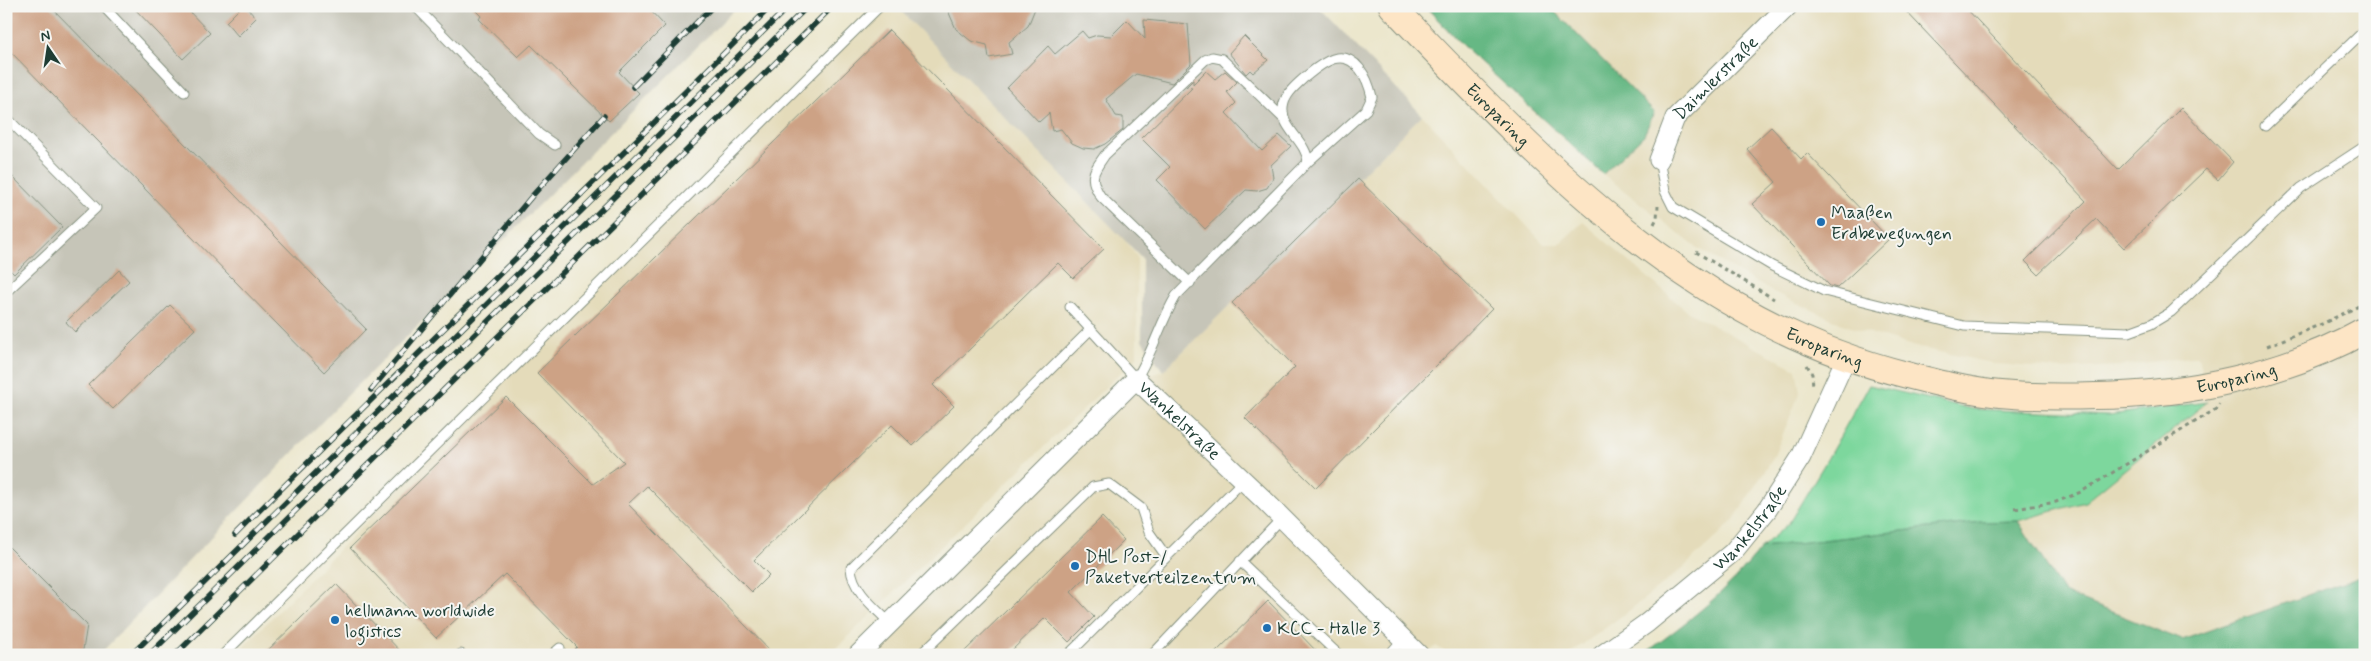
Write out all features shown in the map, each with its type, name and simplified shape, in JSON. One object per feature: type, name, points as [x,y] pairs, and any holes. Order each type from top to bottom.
[{"type":"street","name":"Europaring","points":[[1392,6],[1526,143],[1627,233],[1719,297],[1773,326],[1846,358],[1936,383],[1997,393],[2044,397],[2117,396],[2152,393],[2236,378],[2293,363],[2365,330]]},
{"type":"street","name":"Daimlerstraße","points":[[1659,160],[1674,118],[1788,6]]},
{"type":"street","name":"Wankelstraße","points":[[1602,655],[1647,623],[1733,552],[1767,510],[1801,457],[1846,358]]},
{"type":"street","name":"Wankelstraße","points":[[858,655],[1136,378],[1282,518],[1419,655]]},
{"type":"lane","points":[[103,6],[184,92]]},
{"type":"lane","points":[[415,6],[539,134],[555,145]]},
{"type":"lane","points":[[223,655],[880,6]]},
{"type":"lane","points":[[2265,126],[2365,30]]},
{"type":"lane","points":[[1190,282],[1101,197],[1092,180],[1095,170],[1105,155],[1205,60],[1212,57],[1222,59],[1283,118],[1308,154],[1308,162]]},
{"type":"lane","points":[[1070,307],[1136,378],[1148,359],[1163,319],[1176,296],[1308,162],[1366,110],[1372,97],[1368,80],[1360,68],[1344,59],[1334,59],[1319,66],[1286,95],[1282,108],[1283,118]]},
{"type":"lane","points":[[6,117],[96,208],[6,292]]},
{"type":"lane","points":[[1659,160],[1665,191],[1673,207],[1772,266],[1824,291],[1964,326],[2129,332],[2151,324],[2171,312],[2301,188],[2365,146]]},
{"type":"lane","points":[[890,623],[870,603],[852,578],[851,568],[1091,329]]},
{"type":"lane","points":[[1068,655],[1243,480]]},
{"type":"lane","points":[[920,655],[1093,487],[1109,484],[1141,508],[1149,532],[1166,556]]},
{"type":"lane","points":[[1152,655],[1282,518]]},
{"type":"lane","points":[[1240,561],[1339,655]]},
{"type":"lane","points":[[1389,655],[1403,639]]},
{"type":"lane","points":[[552,655],[560,648]]},
{"type":"path","points":[[1651,226],[1660,231]]},
{"type":"path","points":[[1694,251],[1780,302]]},
{"type":"path","points":[[2262,348],[2322,324],[2365,303]]},
{"type":"path","points":[[2015,509],[2056,502],[2081,492],[2216,410],[2236,378]]},
{"type":"shaded area","points":[[6,6],[738,6],[339,404],[99,655],[6,655]]},
{"type":"shaded area","points":[[884,6],[896,6],[1122,236],[1137,257],[1137,357],[829,655],[235,655],[518,368]]},
{"type":"shaded area","points":[[896,6],[1318,6],[1422,115],[1163,371],[1142,340],[1142,258]]},
{"type":"shaded area","points":[[1549,6],[2365,6],[2365,575],[2182,640],[2064,593],[2018,521],[2085,502],[2207,402],[2198,356],[2118,366],[2058,369],[1996,364],[1916,347],[1847,326],[1771,291],[1697,248],[1603,174],[1644,135],[1654,112]]},
{"type":"shaded area","points":[[1422,115],[1544,244],[1559,244],[1583,222],[1688,312],[1796,369],[1800,392],[1774,456],[1733,521],[1683,568],[1630,610],[1568,655],[1450,655],[1436,646],[1426,655],[870,655],[1151,375],[1163,371]]},
{"type":"green space","points":[[1425,6],[1549,6],[1654,112],[1644,135],[1603,174],[1465,48]]},
{"type":"green space","points":[[1869,385],[1973,409],[2109,415],[2207,402],[2085,502],[2018,521],[1981,522],[1762,547],[1789,523]]},
{"type":"green space","points":[[2018,521],[2064,593],[2182,640],[2365,575],[2365,655],[1643,655],[1692,618],[1721,592],[1762,547],[1981,522]]},
{"type":"building","points":[[6,6],[50,6],[366,329],[324,372],[6,47]]},
{"type":"building","points":[[132,6],[184,6],[210,33],[183,59]]},
{"type":"building","points":[[242,6],[245,6],[256,18],[238,36],[226,22]]},
{"type":"building","points":[[471,6],[646,6],[665,26],[619,72],[639,93],[609,121],[531,45],[518,57],[479,19],[481,16]]},
{"type":"building","points":[[946,6],[1036,6],[1028,26],[1009,42],[1012,54],[989,58],[987,45],[971,41],[956,29]]},
{"type":"building","points":[[1901,6],[1964,6],[2118,170],[2181,108],[2233,162],[2218,180],[2206,169],[2124,248],[2096,219],[2038,274],[2025,261],[2086,201]]},
{"type":"building","points":[[1127,20],[1145,39],[1144,20],[1188,24],[1191,64],[1172,83],[1136,74],[1106,99],[1116,116],[1123,117],[1123,130],[1105,144],[1094,149],[1083,148],[1072,143],[1061,129],[1052,131],[1049,113],[1039,122],[1007,88],[1048,46],[1055,54],[1082,31],[1088,38],[1097,35],[1111,36]]},
{"type":"building","points":[[889,30],[1104,249],[1073,278],[1058,263],[933,385],[954,406],[913,446],[892,425],[754,560],[769,575],[752,592],[647,486],[628,504],[774,655],[569,655],[577,647],[505,574],[436,638],[350,548],[506,397],[593,484],[624,462],[537,373]]},
{"type":"building","points":[[1244,36],[1268,60],[1253,73],[1250,70],[1246,74],[1229,53]]},
{"type":"building","points":[[1206,71],[1215,79],[1225,71],[1237,82],[1227,92],[1236,103],[1226,113],[1262,151],[1279,135],[1291,146],[1271,165],[1273,178],[1267,188],[1257,191],[1246,190],[1205,229],[1157,180],[1170,167],[1141,138],[1192,88],[1186,87],[1193,80],[1193,84]]},
{"type":"building","name":"Maaßen Erdbewegungen","points":[[1771,127],[1801,159],[1807,153],[1889,239],[1837,288],[1830,286],[1752,204],[1776,182],[1747,149]]},
{"type":"building","points":[[6,170],[62,227],[14,274],[6,266]]},
{"type":"building","points":[[1358,179],[1492,309],[1316,488],[1245,418],[1295,367],[1232,303]]},
{"type":"building","points":[[119,270],[129,281],[75,332],[66,322]]},
{"type":"building","points":[[170,305],[195,329],[113,409],[88,385]]},
{"type":"building","name":"DHL Post-/ Paketverteilzentrum","points":[[1102,517],[1124,540],[1071,592],[1094,617],[1069,642],[1045,618],[1007,655],[961,655]]},
{"type":"building","points":[[6,544],[87,625],[83,650],[77,655],[6,655]]},
{"type":"building","name":"hellmann worldwide logistics","points":[[336,584],[404,655],[263,655]]},
{"type":"building","name":"KCC - Halle 3","points":[[1268,601],[1320,655],[1213,655]]},
{"type":"railway","points":[[633,87],[713,6]]},
{"type":"railway","points":[[235,535],[771,6]]},
{"type":"railway","points":[[131,655],[789,6]]},
{"type":"railway","points":[[149,655],[808,6]]},
{"type":"railway","points":[[175,655],[833,6]]},
{"type":"railway","points":[[371,390],[532,196],[604,116]]},
{"type":"place","name":"Maaßen Erdbewegungen","points":[[1821,222]]},
{"type":"place","name":"DHL Post-/ Paketverteilzentrum","points":[[1075,566]]},
{"type":"place","name":"hellmann worldwide logistics","points":[[335,620]]},
{"type":"place","name":"KCC - Halle 3","points":[[1267,628]]}]
